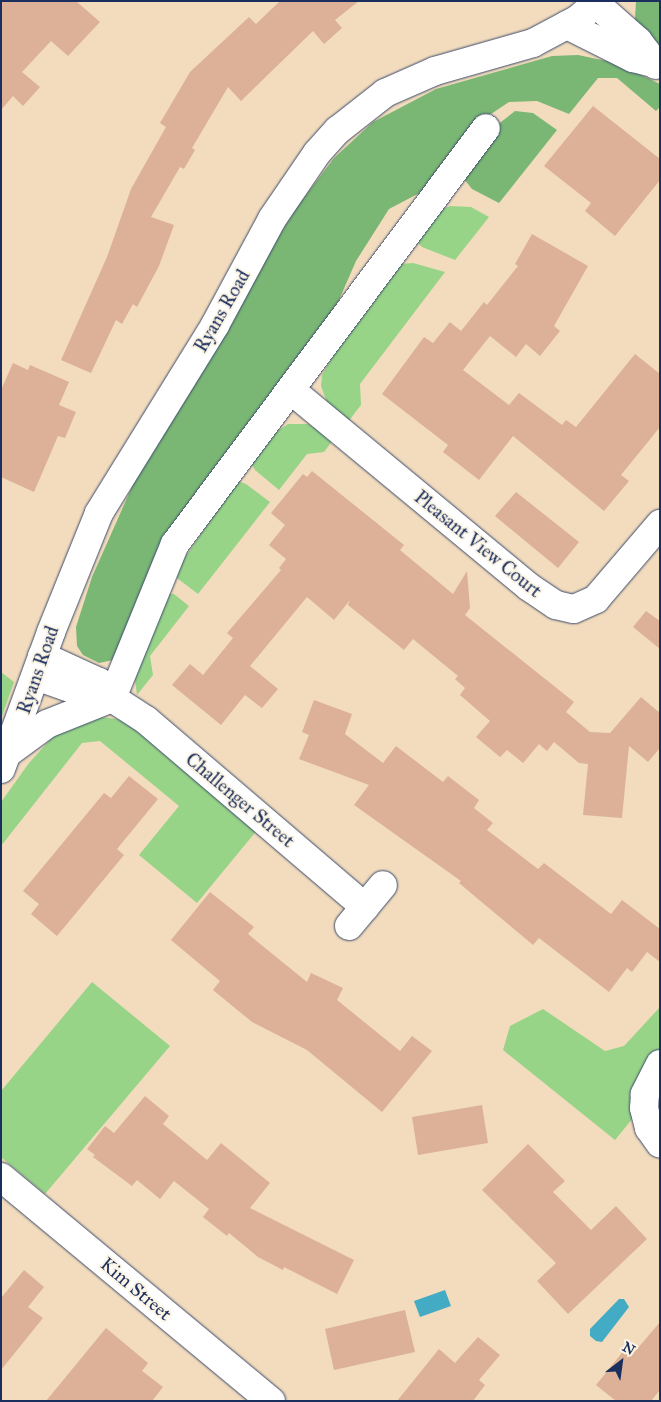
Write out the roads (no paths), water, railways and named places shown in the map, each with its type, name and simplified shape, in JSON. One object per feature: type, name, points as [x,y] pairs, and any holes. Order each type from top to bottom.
[{"type":"street","name":"Ryans Road","points":[[5,761],[39,666],[104,504],[216,325],[281,204],[317,154],[338,130],[385,92],[435,71],[533,43],[567,25],[597,2]]},
{"type":"street","points":[[597,2],[638,42],[657,66]]},
{"type":"street","points":[[567,25],[633,58],[657,66]]},
{"type":"street","points":[[5,761],[47,724],[112,698],[175,544],[292,391],[486,128]]},
{"type":"street","name":"Pleasant View Court","points":[[292,391],[529,587],[556,605],[574,609],[596,599],[660,524]]},
{"type":"street","name":"Challenger Street","points":[[39,666],[99,682],[112,698],[152,726],[357,916],[383,886]]},
{"type":"street","points":[[660,1064],[644,1094],[646,1118],[660,1144]]},
{"type":"street","name":"Kim Street","points":[[1,1177],[271,1401]]},
{"type":"water","points":[[445,1290],[451,1306],[420,1317],[414,1301]]},
{"type":"water","points":[[619,1299],[624,1299],[629,1307],[602,1342],[596,1341],[590,1336],[590,1329]]}]
